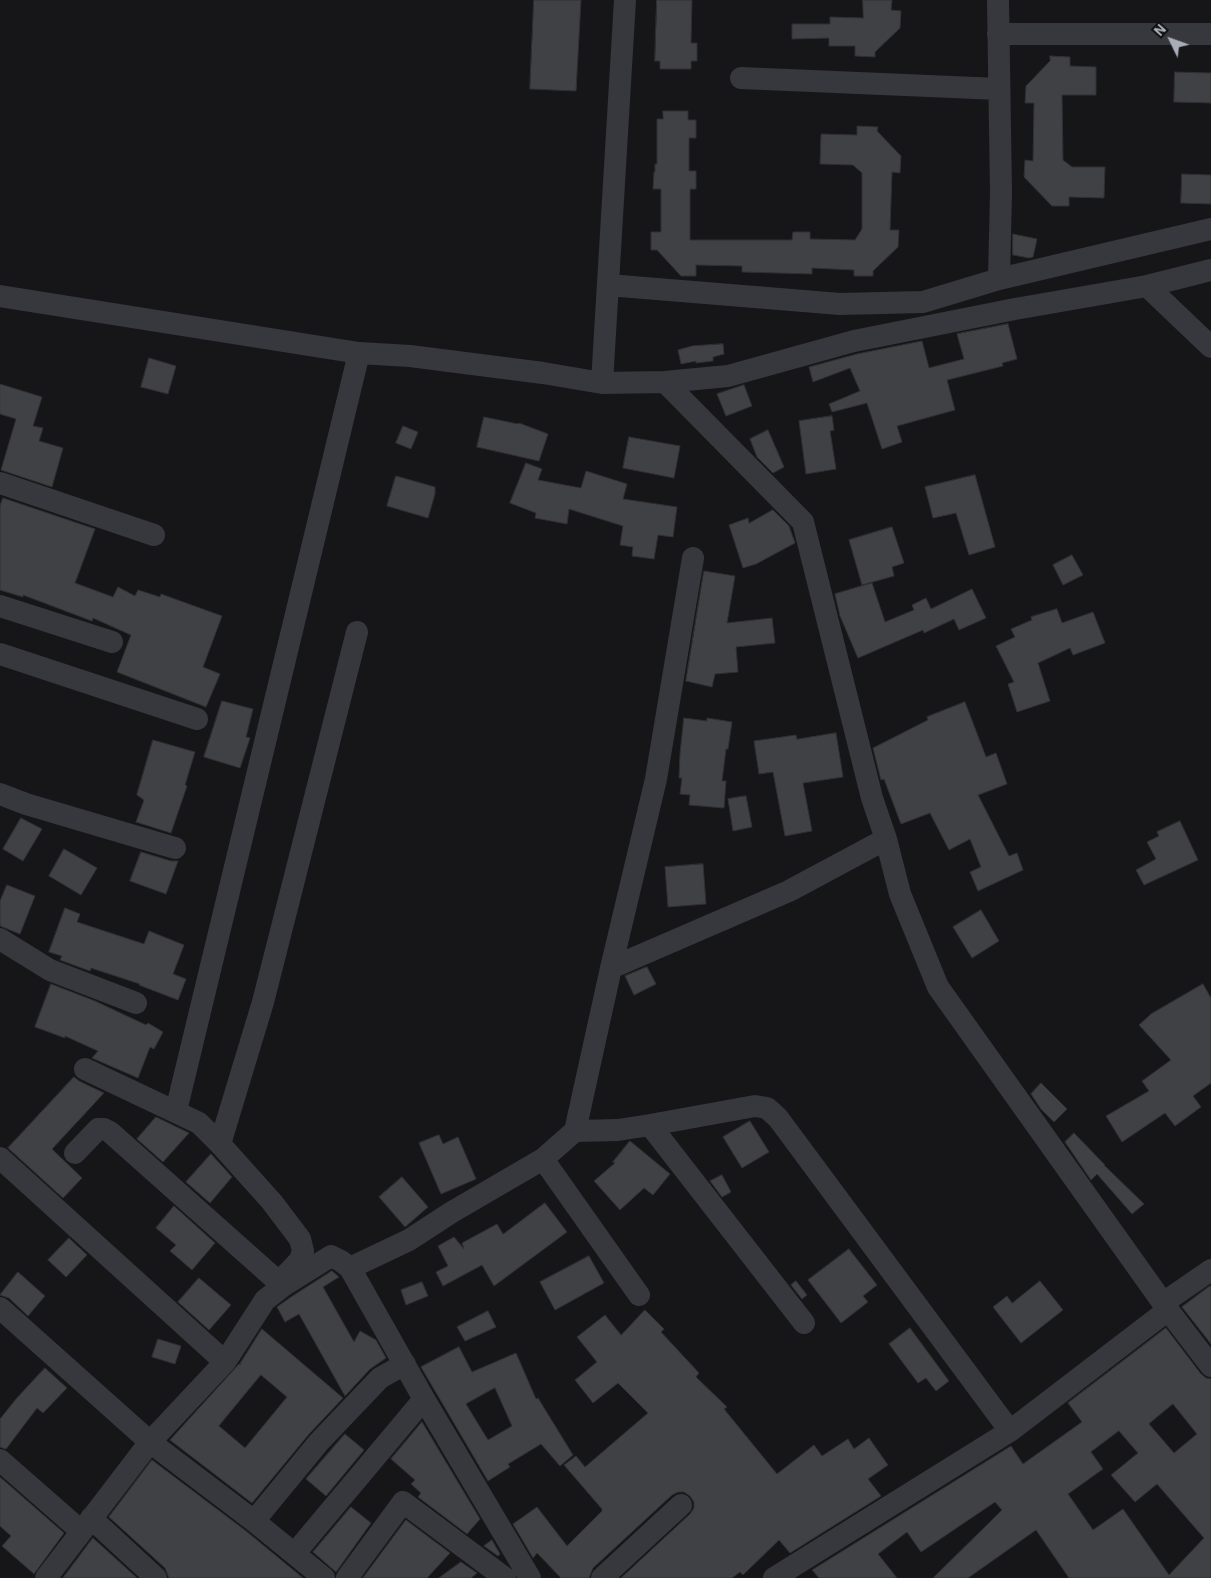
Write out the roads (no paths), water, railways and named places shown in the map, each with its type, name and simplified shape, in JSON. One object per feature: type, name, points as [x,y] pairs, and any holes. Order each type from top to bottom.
[{"type":"street","points":[[602,383],[625,0]]},
{"type":"street","points":[[998,0],[1001,192],[999,279]]},
{"type":"street","points":[[998,34],[1211,34]]},
{"type":"street","points":[[741,78],[999,89]]},
{"type":"street","points":[[608,285],[850,304],[923,302],[999,279],[1211,229]]},
{"type":"street","points":[[0,296],[359,353],[410,356],[543,373],[602,383],[665,382],[728,376],[854,341],[1015,309],[1147,286],[1211,270]]},
{"type":"street","points":[[1147,286],[1211,347]]},
{"type":"street","points":[[176,1111],[359,353]]},
{"type":"street","points":[[665,382],[803,522],[872,798],[886,839],[900,894],[938,987],[1166,1307],[1211,1366]]},
{"type":"street","points":[[0,483],[154,535]]},
{"type":"street","points":[[350,1268],[409,1240],[452,1212],[543,1159],[575,1131],[611,968],[656,780],[693,558]]},
{"type":"street","points":[[0,606],[112,642]]},
{"type":"street","points":[[220,1144],[263,1002],[357,632]]},
{"type":"street","points":[[0,654],[197,719]]},
{"type":"street","points":[[0,794],[26,804],[175,848]]},
{"type":"street","points":[[611,968],[789,891],[886,839]]},
{"type":"street","points":[[0,939],[50,970],[136,1003]]},
{"type":"street","points":[[46,1578],[150,1442],[225,1362],[265,1300],[281,1284],[300,1260],[304,1251],[300,1239],[272,1202],[199,1123],[85,1069]]},
{"type":"street","points":[[575,1131],[618,1130],[755,1106],[767,1108],[778,1118],[1010,1432]]},
{"type":"street","points":[[650,1125],[804,1323]]},
{"type":"street","points":[[75,1153],[98,1130],[104,1128],[281,1284]]},
{"type":"street","points":[[0,1158],[225,1362]]},
{"type":"street","points":[[543,1159],[639,1295]]},
{"type":"street","points":[[281,1284],[331,1256],[350,1268],[424,1399],[530,1578]]},
{"type":"street","points":[[774,1578],[803,1571],[1010,1432],[1211,1270]]},
{"type":"street","points":[[0,1308],[150,1442],[254,1521],[324,1578]]},
{"type":"street","points":[[254,1521],[319,1442],[380,1378],[405,1364]]},
{"type":"street","points":[[294,1553],[424,1399]]},
{"type":"street","points":[[0,1460],[156,1578]]},
{"type":"street","points":[[347,1578],[403,1502],[505,1578]]},
{"type":"street","points":[[602,1578],[681,1505]]}]
